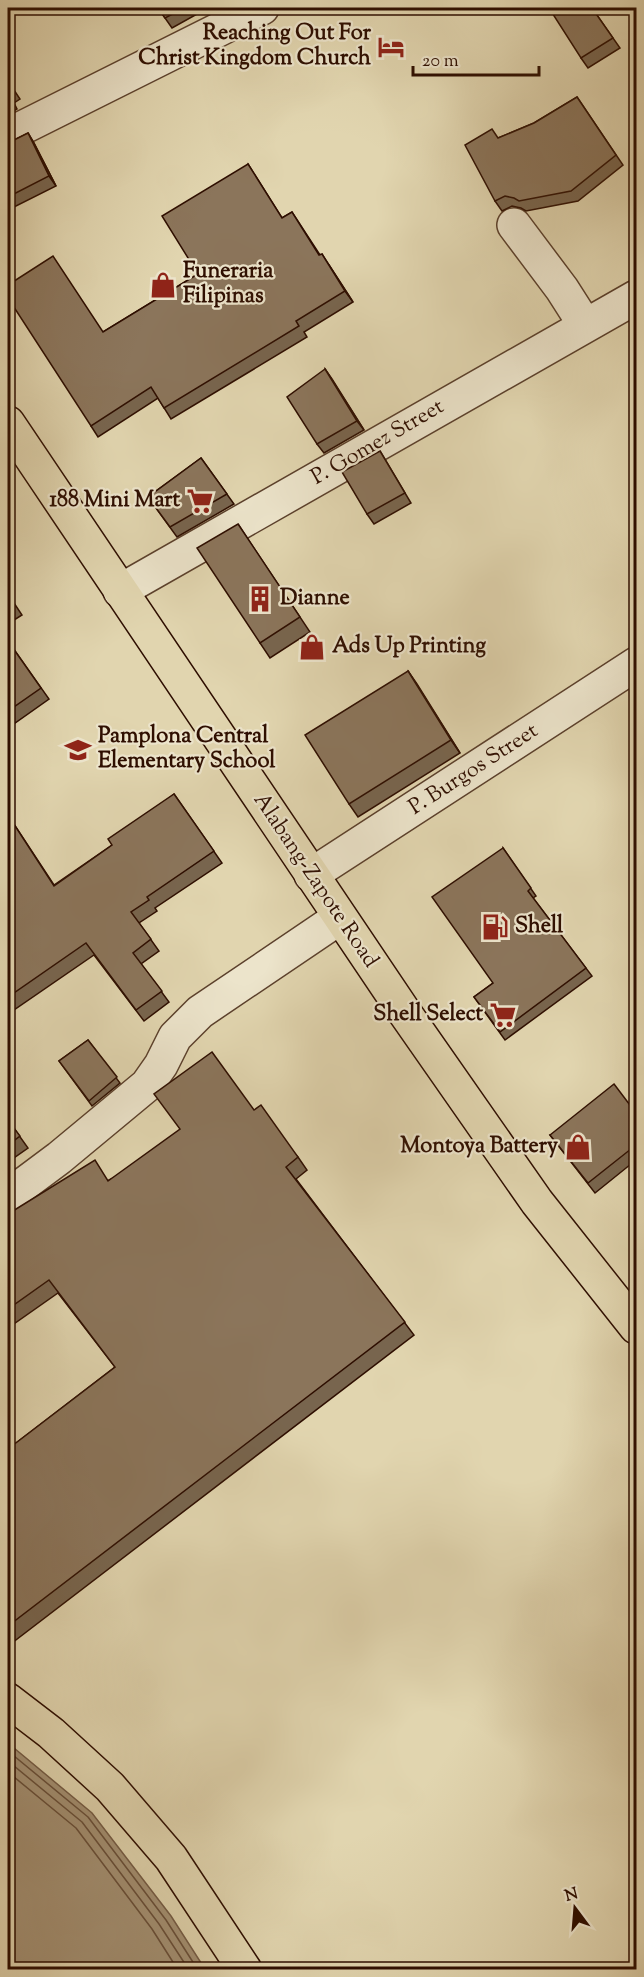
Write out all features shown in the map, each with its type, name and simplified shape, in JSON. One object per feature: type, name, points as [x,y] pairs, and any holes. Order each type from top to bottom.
[{"type":"main road","name":"Alabang-Zapote Road","points":[[8,423],[339,918],[537,1202],[636,1328]]},
{"type":"main road","points":[[8,1700],[51,1733],[110,1787],[171,1858],[245,1970]]},
{"type":"street","points":[[8,135],[262,8]]},
{"type":"street","points":[[514,225],[549,271],[585,325]]},
{"type":"street","name":"P. Gomez Street","points":[[120,591],[636,297]]},
{"type":"street","name":"P. Burgos Street","points":[[311,875],[636,664]]},
{"type":"street","points":[[8,1196],[59,1158],[147,1085],[161,1065],[175,1037],[190,1019],[339,918]]},
{"type":"water","points":[[8,1743],[92,1813],[171,1916],[205,1969],[9,1969]]},
{"type":"building","points":[[158,8],[184,8],[165,18]]},
{"type":"building","points":[[549,8],[592,8],[613,38],[581,58]]},
{"type":"building","points":[[8,81],[13,89],[8,93]]},
{"type":"building","points":[[577,97],[616,155],[571,191],[519,201],[505,196],[495,201],[465,145],[492,129],[498,138],[534,123]]},
{"type":"building","points":[[28,133],[49,176],[8,197],[8,143]]},
{"type":"building","points":[[248,164],[282,218],[292,212],[345,291],[296,321],[299,326],[164,408],[151,387],[91,426],[8,298],[8,285],[53,256],[103,332],[198,274],[162,216]]},
{"type":"building","points":[[325,369],[357,421],[317,444],[287,397]]},
{"type":"building","points":[[380,451],[405,493],[367,514],[342,472]]},
{"type":"building","points":[[201,458],[227,494],[170,527],[148,497]]},
{"type":"building","name":"Dianne","points":[[238,524],[300,617],[260,643],[197,548]]},
{"type":"building","points":[[8,594],[14,604],[8,608]]},
{"type":"building","points":[[8,641],[41,688],[8,711]]},
{"type":"building","points":[[408,671],[451,740],[349,804],[305,735]]},
{"type":"building","points":[[174,794],[214,851],[147,897],[149,900],[131,912],[151,939],[133,953],[162,991],[136,1010],[86,943],[8,997],[8,815],[54,886],[112,845],[108,839]]},
{"type":"building","points":[[503,848],[531,888],[528,891],[586,968],[500,1032],[474,997],[493,983],[432,897]]},
{"type":"building","points":[[88,1040],[117,1077],[89,1101],[59,1061]]},
{"type":"building","points":[[212,1052],[254,1110],[261,1105],[298,1157],[286,1167],[405,1322],[8,1626],[8,1449],[115,1367],[49,1280],[8,1309],[8,1214],[95,1160],[108,1181],[180,1129],[154,1094]]},
{"type":"building","points":[[614,1084],[636,1113],[636,1145],[588,1183],[550,1135]]},
{"type":"building","points":[[8,1120],[20,1136],[8,1145]]},
{"type":"place","name":"Reaching Out For Christ Kingdom Church","points":[[391,47]]},
{"type":"place","name":"Funeraria Filipinas","points":[[163,285]]},
{"type":"place","name":"188 Mini Mart","points":[[200,501]]},
{"type":"place","name":"Dianne","points":[[260,599]]},
{"type":"place","name":"Ads Up Printing","points":[[312,647]]},
{"type":"place","name":"Pamplona Central Elementary School","points":[[78,750]]},
{"type":"place","name":"Shell","points":[[495,927]]},
{"type":"place","name":"Shell Select","points":[[503,1015]]},
{"type":"place","name":"Montoya Battery","points":[[578,1147]]}]
